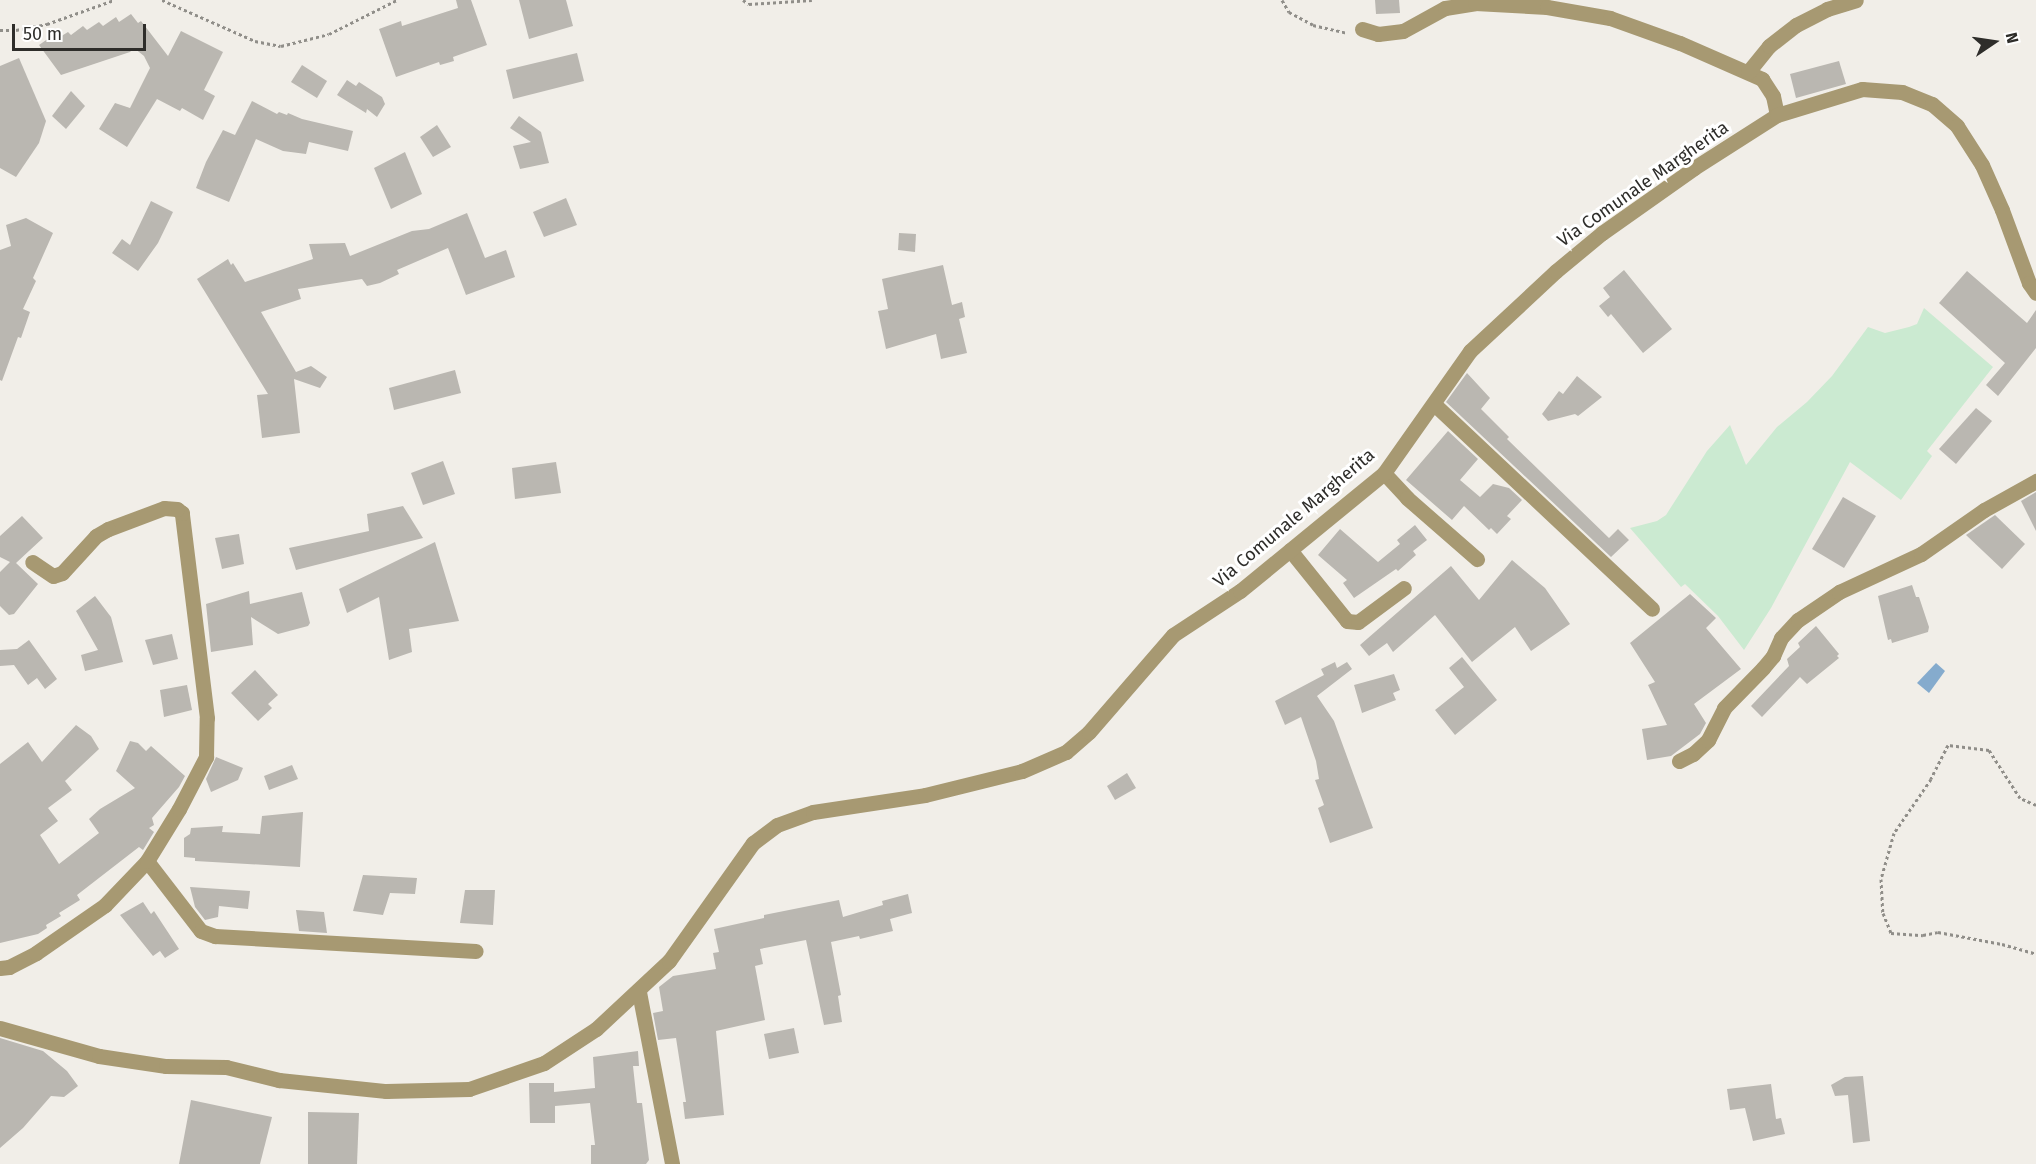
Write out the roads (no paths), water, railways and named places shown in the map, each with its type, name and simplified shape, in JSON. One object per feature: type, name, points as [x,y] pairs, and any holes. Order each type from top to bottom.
[{"type":"street","points":[[1748,72],[1769,46],[1796,25],[1827,9],[1856,0]]},
{"type":"street","points":[[1362,29],[1378,34],[1403,32],[1445,8],[1461,4],[1547,4],[1610,18],[1748,72],[1762,79],[1773,96],[1777,115]]},
{"type":"street","name":"Via Comunale Margherita","points":[[0,1028],[99,1056],[166,1066],[226,1067],[279,1080],[386,1091],[469,1089],[544,1063],[596,1029],[639,992],[669,961],[753,843],[777,825],[813,812],[925,795],[1022,771],[1066,752],[1089,732],[1173,635],[1240,591],[1384,472],[1470,351],[1556,271],[1602,233],[1694,168],[1777,115],[1862,89],[1902,92],[1932,104],[1957,126],[1982,165],[2002,210],[2029,283],[2036,293]]},
{"type":"street","points":[[1434,404],[1652,609]]},
{"type":"street","points":[[1384,472],[1407,498],[1477,559]]},
{"type":"street","points":[[1678,760],[1693,754],[1708,740],[1724,708],[1763,668],[1773,656],[1781,638],[1798,620],[1839,592],[1921,554],[1984,510],[2036,481]]},
{"type":"street","points":[[0,968],[9,967],[71,931],[105,905],[147,861],[179,809],[206,757],[207,718],[182,513],[177,509],[164,508],[108,529],[96,536],[62,573],[53,576],[44,572],[32,561]]},
{"type":"street","points":[[1290,550],[1347,621],[1358,622],[1404,588]]},
{"type":"street","points":[[147,861],[201,931],[215,936],[476,951]]},
{"type":"street","points":[[639,992],[672,1164]]},
{"type":"water","points":[[1936,663],[1945,671],[1929,693],[1917,683]]}]
